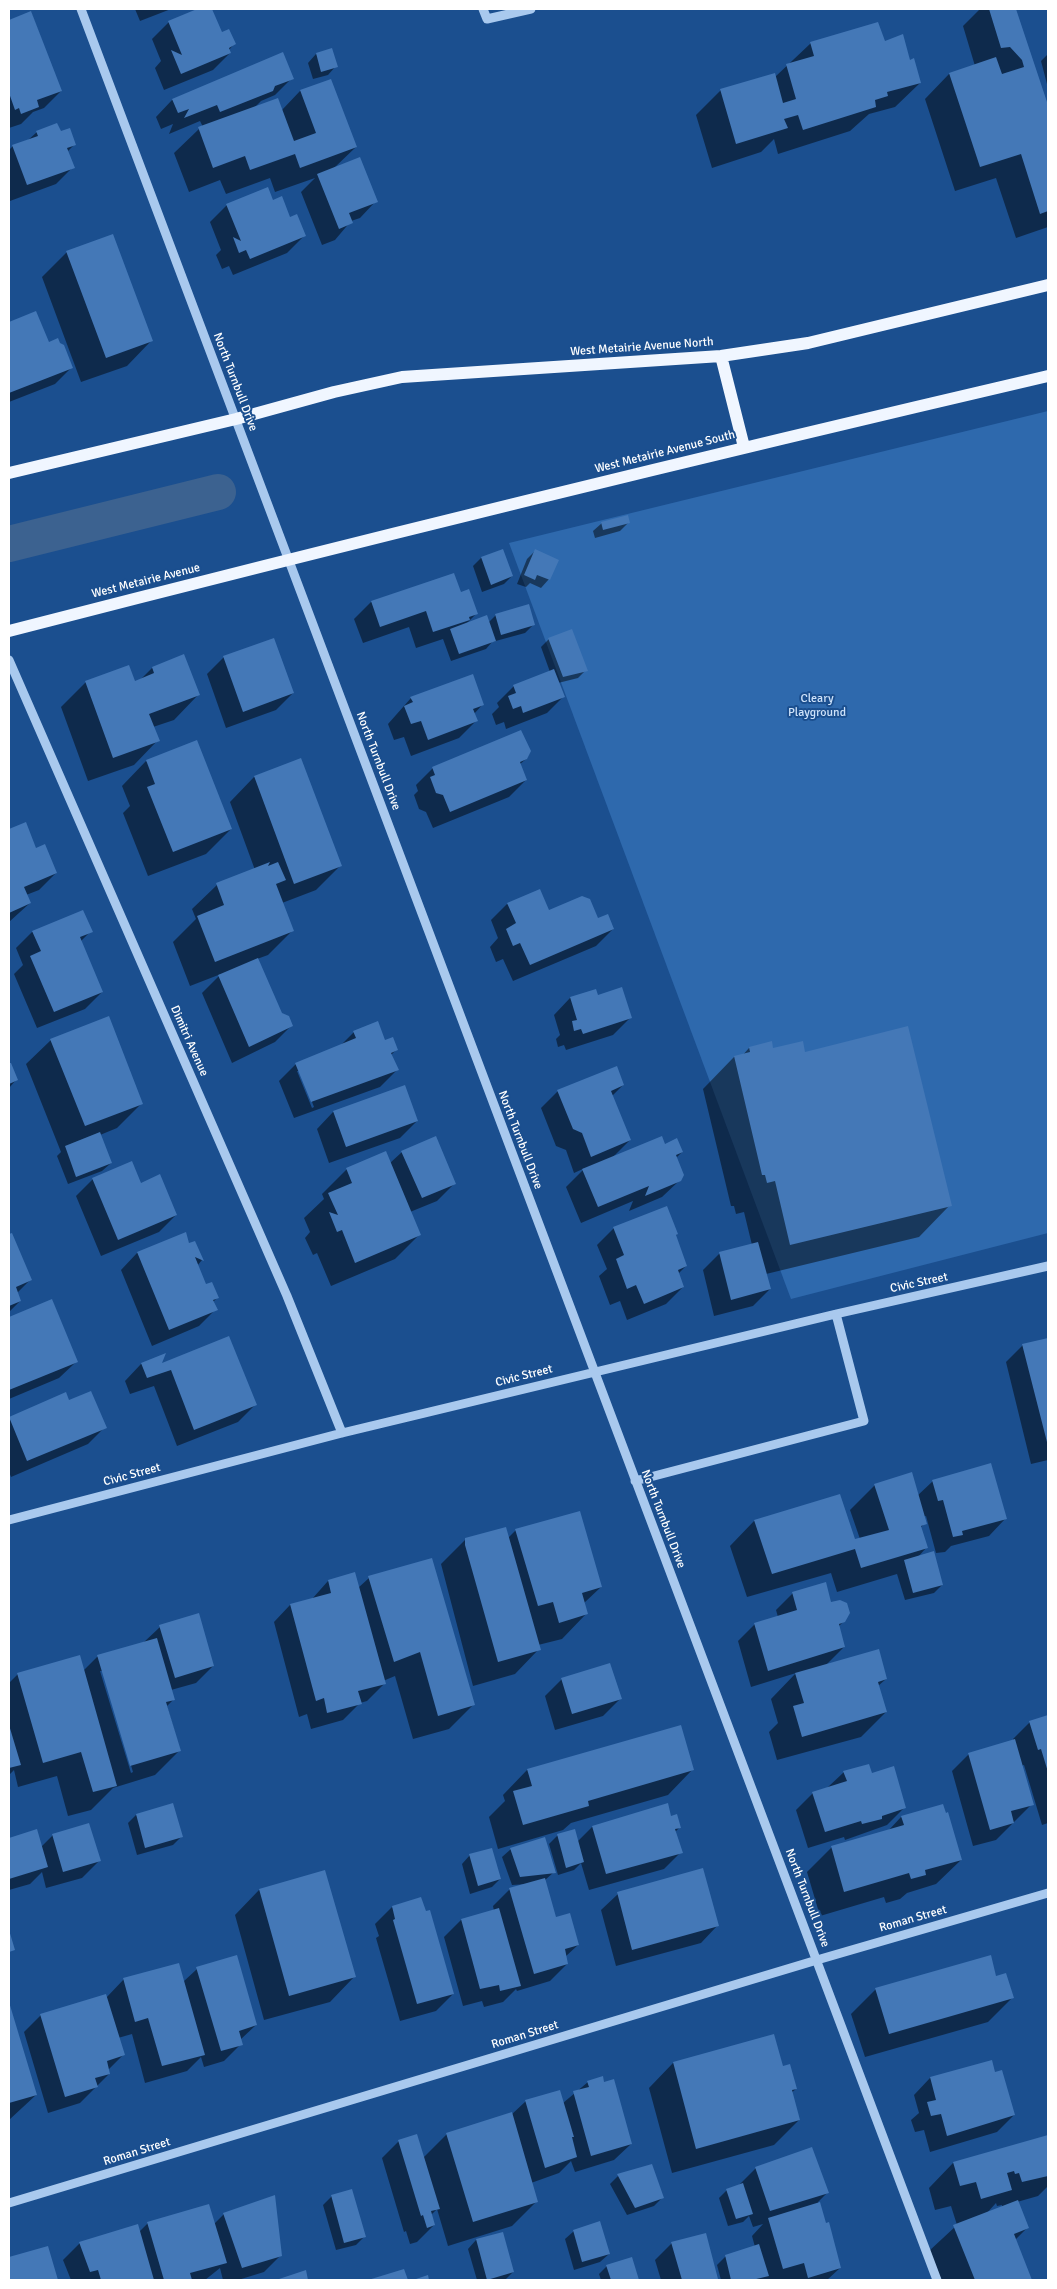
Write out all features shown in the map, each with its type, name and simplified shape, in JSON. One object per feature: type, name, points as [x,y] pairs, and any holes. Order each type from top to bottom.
[{"type":"main road","name":"West Metairie Avenue North","points":[[236,419],[334,392],[402,377],[721,356],[808,343],[1048,285]]},
{"type":"main road","points":[[721,356],[744,447]]},
{"type":"main road","name":"West Metairie Avenue South","points":[[289,559],[744,447],[1048,376]]},
{"type":"main road","points":[[9,474],[236,419]]},
{"type":"main road","name":"West Metairie Avenue","points":[[9,630],[289,559]]},
{"type":"street","name":"North Turnbull Drive","points":[[81,9],[937,2280]]},
{"type":"street","points":[[483,9],[487,19],[530,9]]},
{"type":"street","name":"Dimitri Avenue","points":[[9,660],[287,1296],[342,1433]]},
{"type":"street","name":"Civic Street","points":[[9,1520],[342,1433],[836,1314],[1048,1266]]},
{"type":"street","points":[[635,1481],[864,1421],[836,1314]]},
{"type":"street","name":"Roman Street","points":[[9,2203],[817,1960],[1048,1893]]},
{"type":"green space","name":"Cleary Playground","points":[[1048,411],[1048,1233],[791,1299],[509,543]]},
{"type":"building","points":[[197,9],[212,9],[222,32],[229,29],[236,44],[229,48],[231,53],[181,74],[171,50],[182,55],[168,21]]},
{"type":"building","points":[[989,9],[1016,9],[1048,105],[1048,211],[1040,214],[1021,154],[980,167],[949,73],[996,57],[1002,74],[1024,67],[1022,60],[1010,47],[1001,48]]},
{"type":"building","points":[[31,11],[62,91],[37,100],[39,107],[21,114],[19,108],[15,110],[9,93],[9,20]]},
{"type":"building","points":[[878,22],[885,41],[903,34],[910,60],[914,58],[921,83],[887,92],[888,96],[875,100],[876,107],[803,130],[798,115],[784,119],[788,128],[736,144],[720,89],[775,73],[783,103],[796,99],[786,64],[814,56],[810,42]]},
{"type":"building","points":[[332,48],[338,67],[321,72],[316,53]]},
{"type":"building","points":[[283,52],[294,79],[275,86],[273,91],[220,112],[217,105],[184,118],[189,109],[178,113],[172,99]]},
{"type":"building","points":[[331,79],[357,147],[300,168],[295,154],[250,170],[245,156],[213,168],[198,127],[278,98],[294,141],[316,133],[300,90]]},
{"type":"building","points":[[57,123],[61,131],[70,128],[76,145],[67,148],[75,168],[27,185],[12,145],[38,136],[36,131]]},
{"type":"building","points":[[360,157],[378,202],[349,213],[353,223],[339,229],[317,174]]},
{"type":"building","points":[[268,187],[273,200],[282,196],[290,217],[297,214],[306,236],[250,259],[246,250],[239,253],[233,237],[241,241],[226,204]]},
{"type":"building","points":[[113,234],[153,341],[106,358],[66,251]]},
{"type":"building","points":[[36,311],[49,342],[58,338],[60,343],[64,345],[73,368],[9,393],[9,322]]},
{"type":"building","points":[[628,515],[630,523],[603,530],[601,522]]},
{"type":"building","points":[[503,549],[513,576],[491,585],[481,557]]},
{"type":"building","points":[[535,549],[559,560],[550,580],[537,575],[535,580],[524,575]]},
{"type":"building","points":[[454,573],[461,592],[469,589],[478,614],[469,617],[470,620],[433,632],[426,611],[380,627],[371,601]]},
{"type":"building","points":[[529,604],[535,625],[501,635],[495,614]]},
{"type":"building","points":[[487,615],[496,641],[459,654],[450,629]]},
{"type":"building","points":[[572,629],[588,671],[563,677],[548,638]]},
{"type":"building","points":[[274,638],[294,693],[243,712],[223,656]]},
{"type":"building","points":[[184,654],[200,695],[149,714],[160,741],[113,758],[85,681],[129,665],[135,681],[154,673],[152,667]]},
{"type":"building","points":[[554,669],[565,697],[523,713],[521,706],[513,709],[508,696],[516,693],[513,685]]},
{"type":"building","points":[[473,674],[484,705],[473,709],[478,721],[428,740],[421,721],[411,724],[404,706],[413,702],[410,697]]},
{"type":"building","points":[[521,730],[531,751],[527,759],[520,762],[527,780],[450,812],[443,795],[436,793],[430,777],[435,775],[432,767]]},
{"type":"building","points":[[197,740],[232,829],[173,852],[147,787],[155,784],[146,760]]},
{"type":"building","points":[[301,758],[342,866],[294,884],[254,776]]},
{"type":"building","points":[[26,822],[36,848],[45,844],[57,873],[24,887],[31,903],[9,913],[9,829]]},
{"type":"building","points":[[270,862],[268,866],[278,862],[286,880],[276,884],[294,931],[215,962],[197,916],[224,905],[216,883]]},
{"type":"building","points":[[540,889],[549,910],[582,896],[590,899],[598,918],[608,914],[614,929],[530,965],[520,943],[513,946],[506,929],[516,923],[507,903]]},
{"type":"building","points":[[83,910],[93,932],[80,937],[103,992],[54,1012],[30,956],[41,951],[32,931]]},
{"type":"building","points":[[258,958],[282,1013],[289,1016],[293,1026],[249,1047],[218,975]]},
{"type":"building","points":[[622,987],[632,1018],[583,1034],[581,1029],[574,1031],[572,1021],[577,1020],[570,997],[596,989],[598,995]]},
{"type":"building","points":[[109,1016],[143,1104],[85,1126],[50,1039]]},
{"type":"building","points":[[378,1021],[385,1040],[393,1037],[398,1050],[391,1053],[399,1070],[311,1102],[295,1063],[356,1038],[353,1031]]},
{"type":"building","points":[[908,1026],[952,1206],[790,1245],[775,1181],[767,1183],[765,1175],[762,1175],[734,1056],[750,1052],[749,1047],[772,1041],[773,1048],[803,1041],[805,1052]]},
{"type":"building","points":[[9,1063],[11,1063],[18,1080],[9,1084]]},
{"type":"building","points":[[617,1066],[624,1085],[611,1091],[631,1140],[591,1157],[582,1133],[573,1129],[557,1090]]},
{"type":"building","points":[[405,1085],[418,1121],[346,1147],[333,1111]]},
{"type":"building","points":[[100,1132],[112,1163],[76,1177],[65,1146]]},
{"type":"building","points":[[436,1136],[456,1184],[422,1198],[401,1151]]},
{"type":"building","points":[[662,1136],[665,1144],[677,1138],[683,1152],[676,1155],[684,1175],[681,1181],[645,1196],[649,1186],[598,1207],[582,1169]]},
{"type":"building","points":[[386,1151],[421,1235],[355,1263],[342,1230],[337,1232],[329,1212],[338,1215],[328,1193],[352,1183],[346,1168]]},
{"type":"building","points":[[132,1161],[141,1183],[160,1174],[177,1215],[118,1240],[92,1178]]},
{"type":"building","points":[[667,1206],[678,1234],[676,1235],[687,1266],[678,1270],[684,1287],[644,1304],[636,1285],[627,1289],[616,1259],[624,1255],[613,1227]]},
{"type":"building","points":[[186,1232],[189,1243],[195,1241],[204,1261],[195,1257],[206,1284],[212,1282],[219,1298],[213,1300],[218,1310],[169,1330],[137,1252]]},
{"type":"building","points":[[12,1233],[32,1280],[16,1287],[21,1301],[9,1306],[9,1234]]},
{"type":"building","points":[[758,1242],[771,1289],[731,1300],[719,1252]]},
{"type":"building","points":[[52,1299],[78,1362],[9,1390],[9,1317]]},
{"type":"building","points":[[229,1336],[257,1405],[194,1430],[171,1370],[147,1378],[141,1363],[166,1353],[162,1363]]},
{"type":"building","points":[[1048,1338],[1048,1446],[1022,1344]]},
{"type":"building","points":[[91,1391],[107,1428],[27,1461],[9,1417],[66,1392],[69,1400]]},
{"type":"building","points":[[991,1463],[1007,1519],[962,1531],[963,1535],[953,1537],[943,1500],[938,1501],[932,1480]]},
{"type":"building","points":[[912,1472],[927,1524],[921,1526],[928,1548],[861,1568],[855,1549],[772,1574],[754,1520],[840,1494],[855,1539],[889,1530],[874,1484]]},
{"type":"building","points":[[580,1511],[602,1587],[582,1593],[588,1614],[559,1623],[553,1602],[538,1606],[515,1529]]},
{"type":"building","points":[[506,1527],[541,1650],[498,1662],[465,1545],[465,1538]]},
{"type":"building","points":[[934,1551],[943,1585],[913,1593],[904,1560]]},
{"type":"building","points":[[432,1558],[475,1705],[438,1716],[420,1652],[394,1662],[368,1576]]},
{"type":"building","points":[[355,1572],[386,1684],[358,1691],[362,1704],[327,1713],[324,1698],[316,1701],[290,1604],[331,1593],[328,1580]]},
{"type":"building","points":[[826,1582],[831,1602],[840,1600],[847,1603],[850,1613],[845,1622],[839,1624],[845,1647],[768,1671],[754,1623],[797,1610],[792,1592]]},
{"type":"building","points":[[199,1613],[214,1666],[175,1678],[159,1625]]},
{"type":"building","points":[[157,1638],[175,1700],[166,1702],[181,1751],[130,1766],[97,1655]]},
{"type":"building","points":[[879,1649],[887,1679],[878,1682],[887,1712],[802,1737],[793,1706],[804,1703],[795,1673]]},
{"type":"building","points":[[80,1655],[117,1786],[93,1792],[81,1752],[43,1763],[17,1673]]},
{"type":"building","points":[[610,1663],[622,1699],[572,1714],[561,1678]]},
{"type":"building","points":[[1048,1715],[1048,1772],[1041,1749],[1038,1750],[1029,1721]]},
{"type":"building","points":[[9,1725],[21,1765],[9,1768]]},
{"type":"building","points":[[681,1725],[694,1770],[588,1801],[589,1806],[523,1825],[513,1791],[532,1786],[527,1769]]},
{"type":"building","points":[[1015,1739],[1034,1805],[1011,1811],[1014,1823],[990,1830],[968,1753]]},
{"type":"building","points":[[869,1764],[872,1773],[894,1766],[906,1808],[882,1816],[882,1819],[862,1824],[861,1821],[825,1832],[812,1792],[847,1781],[843,1771]]},
{"type":"building","points":[[173,1803],[183,1837],[145,1848],[136,1814]]},
{"type":"building","points":[[668,1803],[671,1816],[677,1814],[681,1828],[675,1829],[683,1853],[606,1874],[592,1826]]},
{"type":"building","points":[[943,1804],[946,1813],[948,1812],[962,1860],[925,1870],[926,1875],[911,1879],[909,1873],[844,1892],[831,1846],[904,1825],[901,1816]]},
{"type":"building","points":[[89,1823],[101,1861],[63,1872],[52,1834]]},
{"type":"building","points":[[37,1829],[48,1867],[9,1879],[9,1838]]},
{"type":"building","points":[[575,1829],[584,1862],[566,1868],[557,1834]]},
{"type":"building","points":[[545,1837],[556,1873],[520,1877],[510,1848]]},
{"type":"building","points":[[492,1848],[501,1879],[478,1886],[469,1854]]},
{"type":"building","points":[[703,1868],[719,1926],[632,1950],[617,1892]]},
{"type":"building","points":[[325,1870],[356,1977],[289,1996],[259,1889]]},
{"type":"building","points":[[545,1878],[556,1917],[570,1913],[579,1945],[565,1949],[568,1964],[534,1974],[509,1888]]},
{"type":"building","points":[[421,1897],[426,1911],[430,1910],[454,1994],[417,2004],[393,1920],[395,1919],[392,1906]]},
{"type":"building","points":[[499,1908],[521,1986],[500,1991],[499,1985],[480,1989],[461,1919]]},
{"type":"building","points":[[9,1930],[15,1950],[9,1952]]},
{"type":"building","points":[[237,1955],[257,2025],[239,2031],[243,2045],[221,2051],[196,1967]]},
{"type":"building","points":[[991,1955],[996,1976],[1006,1973],[1014,1998],[889,2034],[875,1988]]},
{"type":"building","points":[[179,1963],[205,2055],[162,2066],[148,2018],[135,2022],[123,1978]]},
{"type":"building","points":[[106,1994],[125,2055],[107,2061],[110,2074],[95,2078],[98,2087],[65,2097],[40,2014]]},
{"type":"building","points":[[9,2002],[37,2095],[9,2103]]},
{"type":"building","points":[[774,2034],[783,2066],[790,2064],[797,2089],[792,2090],[800,2120],[696,2149],[673,2062]]},
{"type":"building","points":[[992,2060],[995,2072],[1002,2070],[1015,2115],[947,2136],[941,2114],[931,2116],[927,2102],[936,2100],[930,2077]]},
{"type":"building","points":[[603,2076],[604,2082],[614,2079],[632,2144],[591,2156],[573,2091],[589,2087],[587,2081]]},
{"type":"building","points":[[560,2090],[574,2137],[572,2137],[577,2157],[545,2168],[525,2100]]},
{"type":"building","points":[[512,2112],[538,2202],[473,2222],[446,2133]]},
{"type":"building","points":[[417,2134],[440,2209],[431,2211],[435,2225],[427,2228],[423,2215],[421,2216],[398,2140]]},
{"type":"building","points":[[1048,2135],[1048,2176],[1022,2182],[1019,2173],[1015,2174],[1014,2171],[1007,2173],[1012,2190],[981,2199],[976,2182],[960,2186],[953,2162]]},
{"type":"building","points":[[812,2147],[829,2193],[770,2211],[755,2167]]},
{"type":"building","points":[[652,2164],[664,2198],[635,2208],[617,2174]]},
{"type":"building","points":[[743,2183],[753,2214],[736,2219],[726,2189]]},
{"type":"building","points":[[352,2189],[366,2237],[344,2243],[331,2195]]},
{"type":"building","points":[[275,2195],[282,2256],[242,2268],[223,2213]]},
{"type":"building","points":[[1018,2200],[1029,2228],[1014,2234],[1032,2280],[975,2280],[953,2225]]},
{"type":"building","points":[[820,2202],[826,2223],[829,2222],[841,2268],[808,2278],[804,2263],[783,2269],[768,2218]]},
{"type":"building","points":[[209,2204],[227,2263],[190,2273],[192,2280],[164,2280],[147,2222]]},
{"type":"building","points":[[600,2221],[610,2254],[582,2262],[573,2230]]},
{"type":"building","points":[[138,2224],[154,2280],[101,2280],[98,2270],[90,2272],[79,2242]]},
{"type":"building","points":[[503,2232],[514,2272],[487,2280],[476,2239]]},
{"type":"building","points":[[706,2233],[718,2279],[682,2280],[671,2242]]},
{"type":"building","points":[[759,2244],[769,2276],[752,2280],[731,2280],[725,2255]]},
{"type":"building","points":[[48,2246],[58,2280],[10,2280],[9,2257]]},
{"type":"building","points":[[632,2257],[639,2280],[611,2280],[606,2265]]},
{"type":"building","points":[[404,2269],[408,2280],[368,2280]]},
{"type":"building","points":[[306,2270],[308,2280],[276,2280]]},
{"type":"building","points":[[428,2275],[429,2280],[413,2280]]},
{"type":"waterway","points":[[9,544],[218,492]]}]
